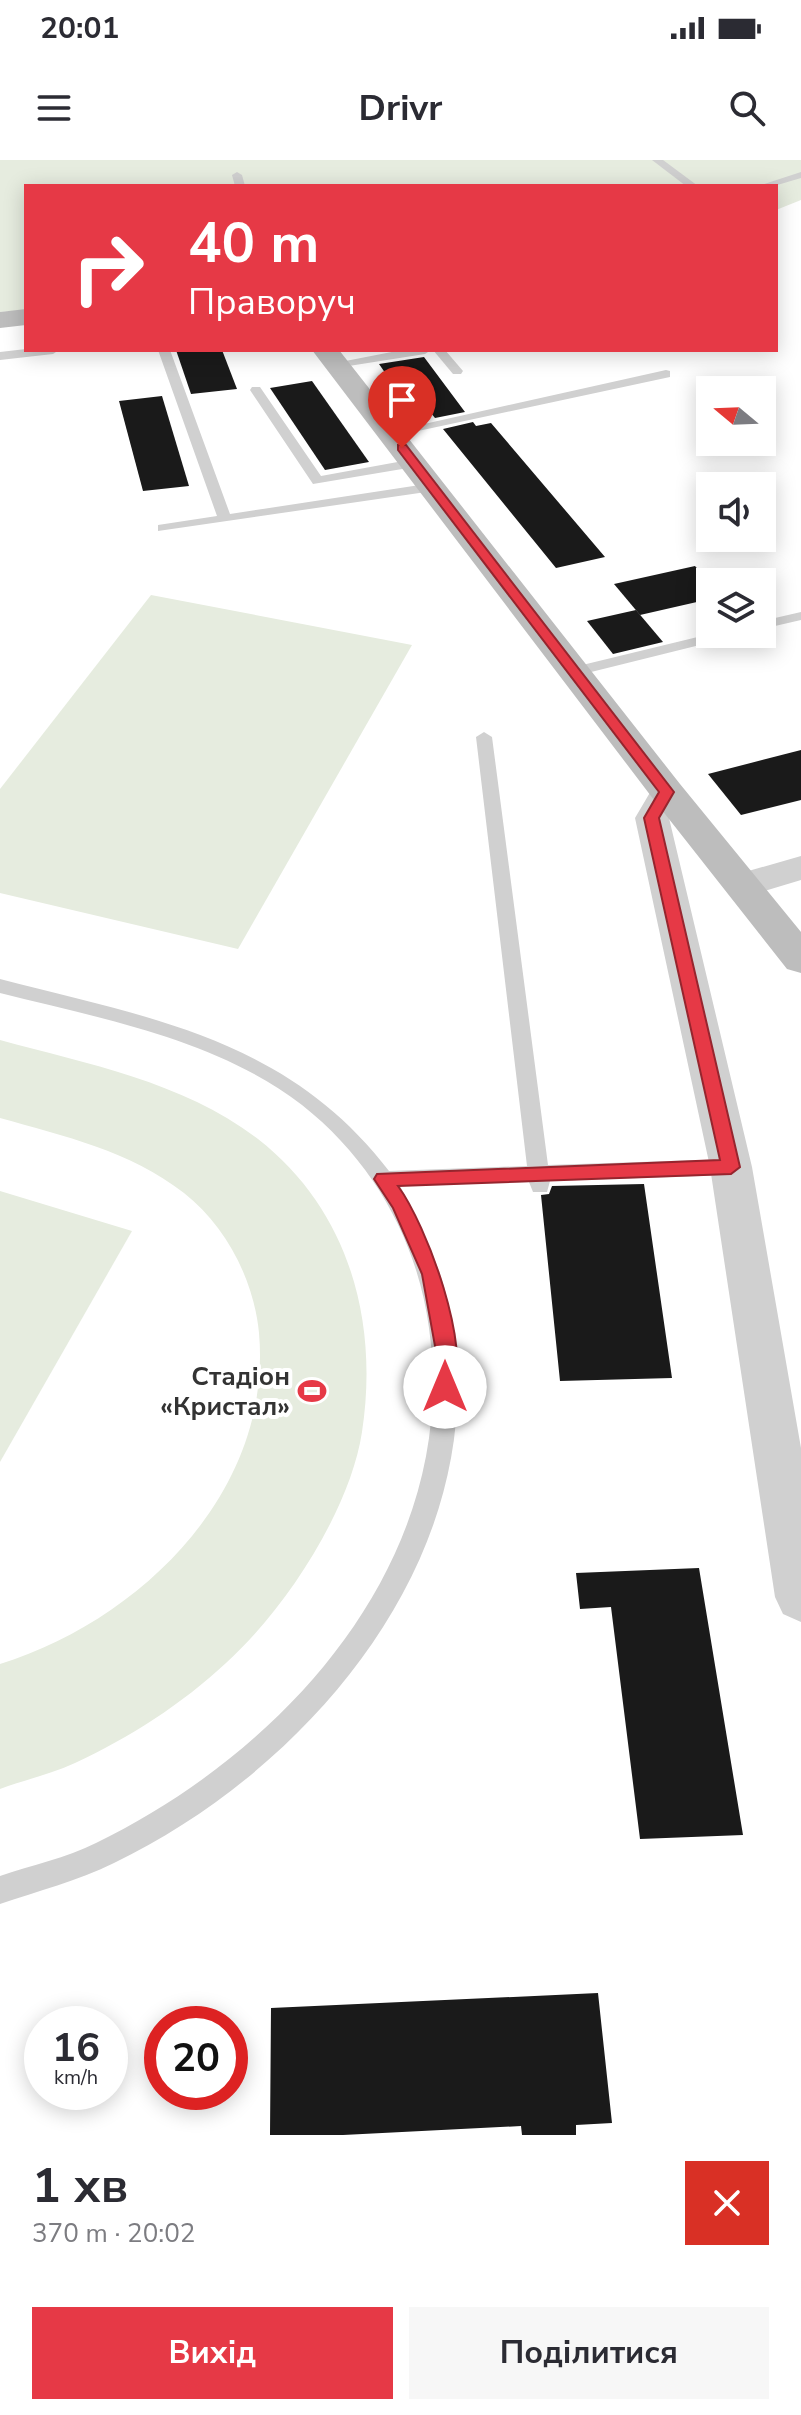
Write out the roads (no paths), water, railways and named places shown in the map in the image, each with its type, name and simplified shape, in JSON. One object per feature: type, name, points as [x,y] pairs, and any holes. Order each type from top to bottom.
[{"type":"street","points":[[0,320],[24,317]]},
{"type":"street","points":[[331,357],[667,792],[801,959]]},
{"type":"street","points":[[667,792],[652,818],[731,1167],[801,1597]]},
{"type":"street","points":[[744,885],[801,868]]},
{"type":"lane","points":[[657,160],[690,184]]},
{"type":"lane","points":[[770,184],[801,175]]},
{"type":"lane","points":[[0,356],[35,352]]},
{"type":"lane","points":[[165,352],[225,518]]},
{"type":"lane","points":[[331,357],[398,352]]},
{"type":"lane","points":[[441,352],[457,371]]},
{"type":"lane","points":[[390,433],[666,374]]},
{"type":"lane","points":[[256,390],[318,481],[424,475]]},
{"type":"lane","points":[[163,528],[225,518],[424,475]]},
{"type":"lane","points":[[776,622],[801,616]]},
{"type":"lane","points":[[575,671],[696,642]]},
{"type":"lane","points":[[484,737],[539,1180]]},
{"type":"lane","points":[[0,986],[171,1032],[244,1060],[310,1101],[364,1152],[401,1204],[432,1274],[447,1357],[442,1447],[418,1535],[362,1639],[288,1727],[201,1797],[102,1854],[0,1890]]},
{"type":"lane","points":[[383,1179],[539,1180],[731,1167]]},
{"type":"place","name":"Стадіон «Кристал»","points":[[312,1391]]}]
